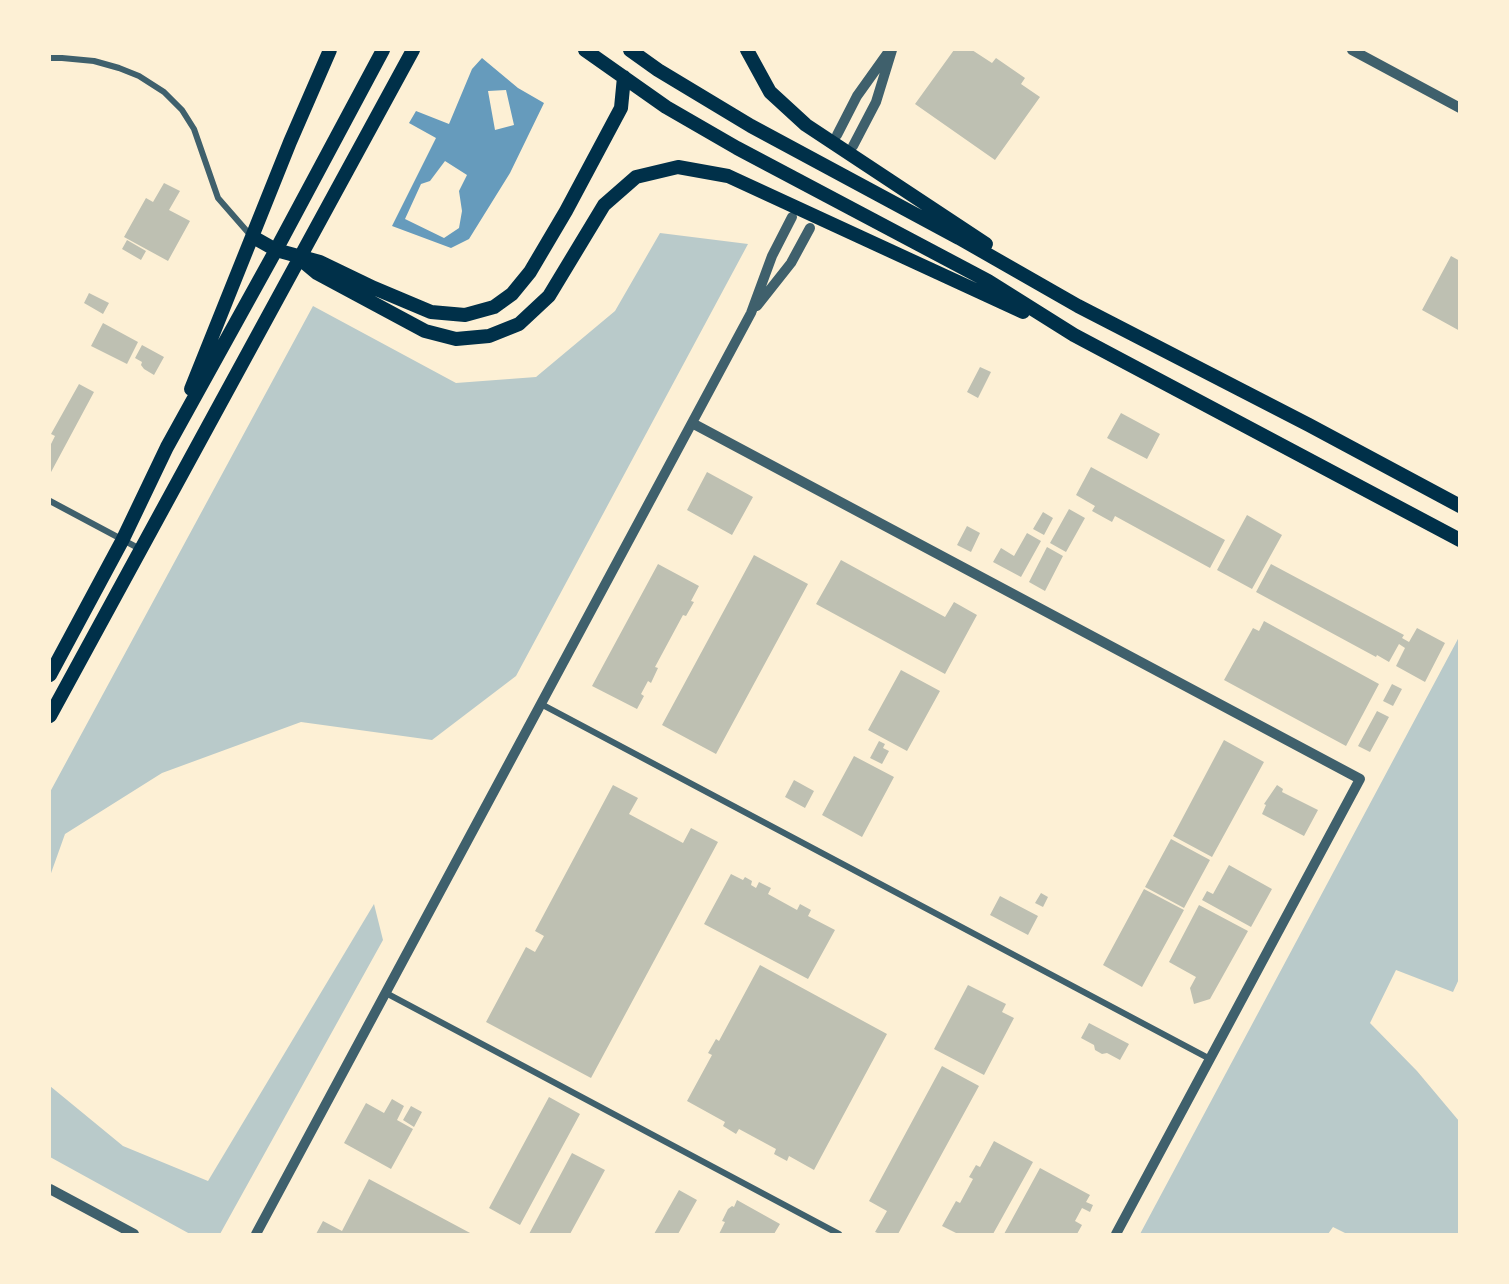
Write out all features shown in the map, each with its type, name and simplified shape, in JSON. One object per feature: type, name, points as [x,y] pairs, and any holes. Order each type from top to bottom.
[{"type":"highway","points":[[167,447],[290,142],[330,50]]},
{"type":"highway","points":[[50,675],[122,541],[167,447],[383,50]]},
{"type":"highway","points":[[50,716],[413,50]]},
{"type":"highway","points":[[585,50],[666,107],[737,148],[988,281],[1074,335]]},
{"type":"highway","points":[[630,50],[658,70],[751,126],[959,238],[1078,306],[1309,424],[1460,506]]},
{"type":"highway","points":[[747,50],[770,92],[806,125],[1078,306]]},
{"type":"highway","points":[[252,237],[276,250],[320,262],[431,312],[465,315],[494,307],[512,294],[530,272],[566,211],[621,108],[624,77]]},
{"type":"highway","points":[[299,258],[317,273],[425,330],[456,339],[489,336],[519,324],[549,296],[604,205],[636,177],[678,167],[728,176],[1074,335],[1460,540]]},
{"type":"street","points":[[837,135],[858,96],[892,50]]},
{"type":"street","points":[[853,146],[876,102],[892,50]]},
{"type":"street","points":[[1352,50],[1460,108]]},
{"type":"street","points":[[50,58],[62,57],[94,61],[119,68],[139,76],[164,92],[182,110],[194,129],[218,198],[252,237]]},
{"type":"street","points":[[256,1234],[751,313],[772,256],[792,217]]},
{"type":"street","points":[[751,313],[791,262],[810,228]]},
{"type":"street","points":[[692,423],[1359,779],[1116,1234]]},
{"type":"street","points":[[50,501],[140,549]]},
{"type":"street","points":[[541,704],[1210,1059]]},
{"type":"street","points":[[386,993],[839,1234]]},
{"type":"street","points":[[50,1189],[134,1234]]},
{"type":"shaded area","points":[[660,233],[748,244],[516,676],[432,740],[301,722],[162,773],[65,834],[50,876],[50,792],[313,306],[456,383],[536,377],[615,311]]},
{"type":"shaded area","points":[[1459,637],[1459,979],[1453,992],[1396,970],[1370,1023],[1417,1071],[1459,1121],[1459,1234],[1347,1234],[1333,1227],[1328,1234],[1140,1234]]},
{"type":"shaded area","points":[[374,904],[383,940],[220,1234],[190,1234],[50,1157],[50,1086],[123,1146],[208,1181]]},
{"type":"water","points":[[482,58],[518,88],[544,103],[510,173],[469,239],[451,248],[392,226],[436,138],[409,123],[416,111],[449,124],[472,69]],"holes":[[[506,90],[514,125],[495,130],[488,91]],[[445,161],[467,175],[459,191],[462,211],[459,228],[444,238],[405,219],[421,184],[430,181]]]},
{"type":"building","points":[[954,50],[972,50],[992,63],[996,58],[1025,78],[1021,84],[1040,97],[995,160],[915,104]]},
{"type":"building","points":[[164,183],[180,191],[169,210],[190,221],[168,261],[124,237],[146,198],[153,202]]},
{"type":"building","points":[[127,240],[146,251],[141,260],[122,249]]},
{"type":"building","points":[[1451,256],[1460,261],[1460,331],[1422,310]]},
{"type":"building","points":[[89,293],[109,303],[103,314],[84,303]]},
{"type":"building","points":[[103,323],[138,342],[127,364],[91,346]]},
{"type":"building","points":[[142,345],[164,357],[154,375],[144,369],[142,362],[135,358]]},
{"type":"building","points":[[980,367],[991,372],[978,398],[967,392]]},
{"type":"building","points":[[79,384],[94,392],[50,474],[50,446],[55,436],[51,434]]},
{"type":"building","points":[[1121,413],[1160,434],[1147,459],[1107,438]]},
{"type":"building","points":[[1091,467],[1225,540],[1210,568],[1115,516],[1112,522],[1092,511],[1095,506],[1076,495]]},
{"type":"building","points":[[707,472],[753,497],[732,535],[687,510]]},
{"type":"building","points":[[1069,509],[1085,518],[1066,552],[1050,543]]},
{"type":"building","points":[[1043,512],[1053,518],[1044,535],[1033,529]]},
{"type":"building","points":[[1247,515],[1282,535],[1252,589],[1217,570]]},
{"type":"building","points":[[967,526],[980,533],[971,552],[957,545]]},
{"type":"building","points":[[1027,533],[1041,541],[1021,577],[993,562],[1001,548],[1014,556]]},
{"type":"building","points":[[1047,547],[1063,556],[1045,591],[1029,582]]},
{"type":"building","points":[[754,555],[808,584],[716,754],[662,725]]},
{"type":"building","points":[[841,560],[945,617],[954,602],[977,615],[945,674],[816,604]]},
{"type":"building","points":[[658,564],[699,586],[691,601],[694,602],[686,616],[683,615],[655,667],[658,668],[651,683],[648,681],[641,694],[644,696],[637,709],[592,686]]},
{"type":"building","points":[[1271,564],[1404,635],[1402,638],[1409,642],[1417,628],[1445,643],[1425,682],[1396,666],[1405,648],[1399,644],[1389,662],[1256,592]]},
{"type":"building","points":[[1264,621],[1379,684],[1346,746],[1224,680],[1253,628],[1259,631]]},
{"type":"building","points":[[901,670],[940,691],[907,751],[868,730]]},
{"type":"building","points":[[1392,684],[1402,689],[1393,706],[1383,701]]},
{"type":"building","points":[[1377,711],[1389,717],[1370,752],[1358,746]]},
{"type":"building","points":[[1224,740],[1264,762],[1212,857],[1173,836]]},
{"type":"building","points":[[879,741],[885,744],[883,748],[889,751],[882,764],[870,758]]},
{"type":"building","points":[[854,756],[894,777],[862,837],[822,815]]},
{"type":"building","points":[[794,780],[814,791],[805,808],[785,797]]},
{"type":"building","points":[[613,785],[638,798],[629,814],[683,843],[691,828],[718,842],[591,1078],[486,1022],[526,947],[535,952],[544,936],[535,931]]},
{"type":"building","points":[[1277,785],[1283,789],[1282,792],[1318,810],[1304,836],[1262,814],[1266,805],[1264,804]]},
{"type":"building","points":[[1171,839],[1210,860],[1184,908],[1145,887]]},
{"type":"building","points":[[1229,865],[1272,889],[1251,927],[1202,900],[1207,891],[1213,894]]},
{"type":"building","points":[[731,874],[743,880],[745,877],[752,881],[751,885],[756,888],[759,882],[771,888],[768,894],[797,910],[800,904],[811,910],[808,916],[835,930],[808,979],[704,924]]},
{"type":"building","points":[[1144,889],[1184,910],[1142,987],[1103,965]]},
{"type":"building","points":[[1041,893],[1048,897],[1043,907],[1035,903]]},
{"type":"building","points":[[1000,896],[1038,916],[1028,935],[990,915]]},
{"type":"building","points":[[1199,905],[1248,931],[1210,999],[1194,1004],[1190,988],[1196,977],[1169,962]]},
{"type":"building","points":[[760,965],[887,1034],[814,1170],[789,1156],[787,1161],[774,1154],[776,1149],[739,1129],[736,1134],[723,1126],[725,1122],[687,1101],[712,1055],[708,1053],[716,1039],[719,1041]]},
{"type":"building","points":[[968,985],[1006,1004],[1002,1012],[1014,1018],[984,1075],[934,1049]]},
{"type":"building","points":[[1089,1023],[1129,1044],[1120,1060],[1107,1053],[1102,1054],[1095,1050],[1094,1045],[1081,1038]]},
{"type":"building","points":[[942,1066],[979,1086],[898,1234],[880,1234],[875,1232],[887,1211],[869,1201]]},
{"type":"building","points":[[549,1097],[580,1114],[520,1225],[489,1208]]},
{"type":"building","points":[[392,1099],[404,1106],[397,1120],[413,1129],[391,1169],[344,1143],[366,1103],[384,1113]]},
{"type":"building","points":[[411,1106],[422,1112],[414,1127],[403,1120]]},
{"type":"building","points":[[994,1141],[1033,1162],[993,1234],[958,1234],[942,1226],[956,1201],[960,1203],[973,1179],[969,1177],[976,1165],[980,1167]]},
{"type":"building","points":[[572,1153],[605,1170],[570,1234],[529,1234]]},
{"type":"building","points":[[1040,1168],[1090,1195],[1086,1202],[1093,1205],[1090,1212],[1082,1208],[1075,1221],[1082,1225],[1077,1234],[1004,1234]]},
{"type":"building","points":[[369,1179],[472,1234],[316,1234],[323,1221],[342,1231]]},
{"type":"building","points":[[679,1190],[697,1200],[678,1234],[654,1234]]},
{"type":"building","points":[[737,1200],[780,1224],[774,1234],[719,1234],[728,1209],[734,1207]]}]
